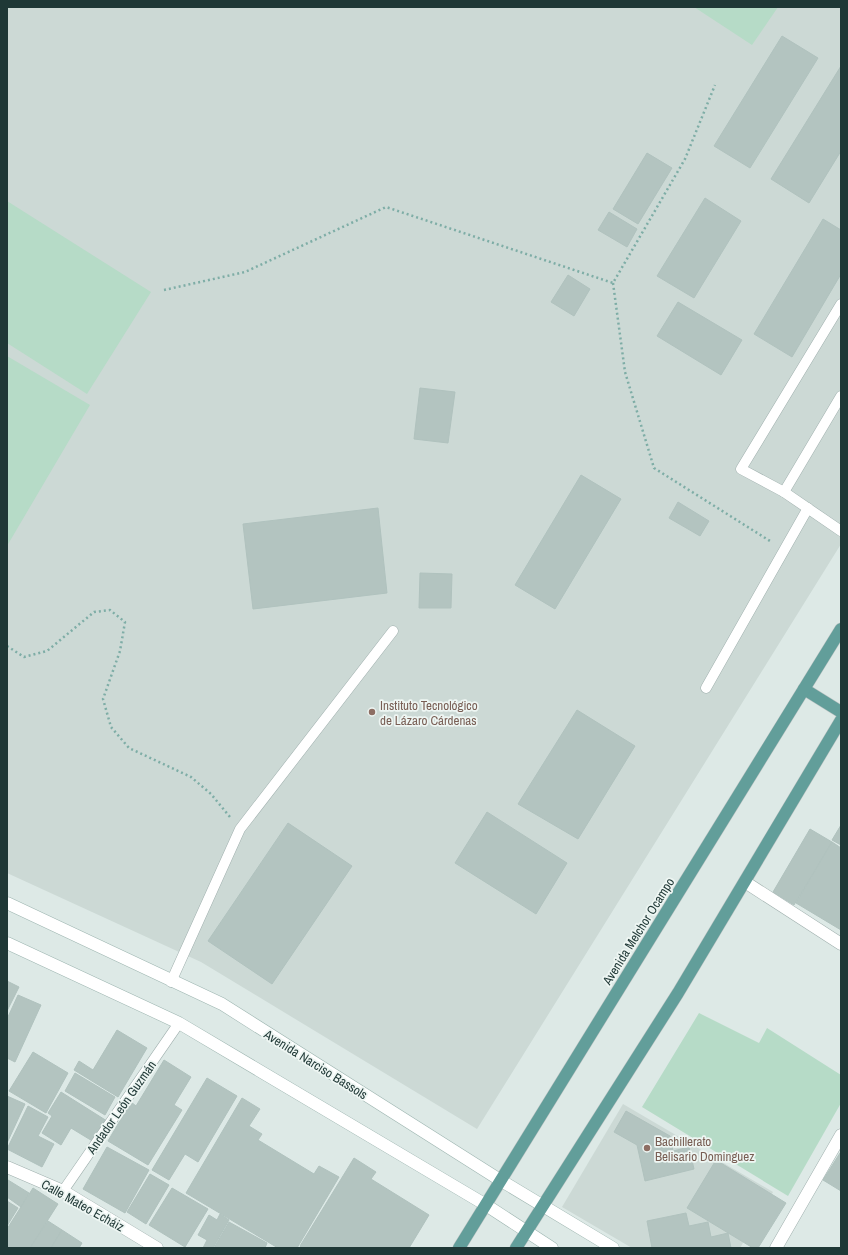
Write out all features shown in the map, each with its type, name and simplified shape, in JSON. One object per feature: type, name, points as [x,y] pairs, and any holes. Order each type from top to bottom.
[{"type":"main road","name":"Avenida Melchor Ocampo","points":[[459,1248],[841,629]]},
{"type":"main road","points":[[804,689],[841,712]]},
{"type":"main road","points":[[516,1248],[678,993],[841,720]]},
{"type":"street","points":[[745,882],[841,944]]},
{"type":"street","name":"Avenida Narciso Bassols","points":[[7,903],[171,982],[222,1004],[500,1180],[613,1248]]},
{"type":"street","points":[[7,943],[179,1024],[486,1205],[552,1248]]},
{"type":"street","points":[[776,1248],[841,1135]]},
{"type":"street","name":"Calle Mateo Echáiz","points":[[7,1167],[63,1191],[157,1248]]},
{"type":"lane","points":[[841,304],[741,469],[784,492],[841,531]]},
{"type":"lane","points":[[784,492],[841,396]]},
{"type":"lane","points":[[706,688],[808,508]]},
{"type":"lane","points":[[171,982],[240,829],[393,631]]},
{"type":"lane","name":"Andador León Guzmán","points":[[63,1191],[179,1024]]},
{"type":"path","points":[[714,85],[685,159],[613,283],[625,372],[654,468],[784,550]]},
{"type":"path","points":[[164,290],[245,272],[386,207],[613,283]]},
{"type":"path","points":[[7,646],[24,657],[47,651],[94,612],[110,610],[126,622],[120,651],[103,699],[111,727],[129,748],[191,776],[211,794],[240,829]]},
{"type":"shaded area","name":"Instituto Tecnológico de Lázaro Cárdenas","points":[[7,7],[841,7],[841,544],[477,1129],[201,962],[7,873]]},
{"type":"shaded area","name":"Bachillerato Belisario Dominguez","points":[[623,1104],[773,1192],[740,1248],[632,1248],[562,1207]]},
{"type":"green space","points":[[694,7],[778,7],[752,45]]},
{"type":"green space","points":[[7,201],[151,292],[87,394],[7,343]]},
{"type":"green space","points":[[7,356],[90,405],[7,546]]},
{"type":"green space","points":[[699,1013],[759,1043],[767,1028],[841,1075],[841,1103],[788,1196],[642,1107]]},
{"type":"building","points":[[782,36],[818,58],[750,168],[714,146]]},
{"type":"building","points":[[841,66],[841,151],[809,203],[771,179]]},
{"type":"building","points":[[647,153],[672,168],[638,224],[613,209]]},
{"type":"building","points":[[705,198],[741,221],[694,298],[657,276]]},
{"type":"building","points":[[609,212],[637,229],[627,247],[598,230]]},
{"type":"building","points":[[823,219],[841,230],[841,274],[792,357],[754,334]]},
{"type":"building","points":[[568,275],[590,289],[574,316],[551,302]]},
{"type":"building","points":[[678,302],[742,340],[721,375],[657,336]]},
{"type":"building","points":[[420,388],[455,392],[448,443],[414,439]]},
{"type":"building","points":[[581,475],[621,499],[555,609],[515,585]]},
{"type":"building","points":[[678,502],[709,521],[700,536],[669,518]]},
{"type":"building","points":[[378,508],[387,593],[253,609],[243,524]]},
{"type":"building","points":[[420,573],[452,574],[451,608],[419,608]]},
{"type":"building","points":[[577,710],[635,746],[578,839],[518,804]]},
{"type":"building","points":[[487,812],[567,863],[536,914],[455,863]]},
{"type":"building","points":[[288,823],[352,866],[272,984],[208,941]]},
{"type":"building","points":[[841,825],[841,845],[832,840]]},
{"type":"building","points":[[810,829],[832,842],[794,905],[773,892]]},
{"type":"building","points":[[832,842],[841,848],[841,930],[796,903]]},
{"type":"building","points":[[7,981],[19,987],[7,1011]]},
{"type":"building","points":[[18,995],[41,1005],[15,1062],[7,1058],[7,1019]]},
{"type":"building","points":[[117,1030],[147,1048],[118,1097],[74,1070],[79,1061],[93,1070]]},
{"type":"building","points":[[33,1052],[68,1073],[46,1113],[9,1091]]},
{"type":"building","points":[[164,1060],[191,1077],[174,1105],[182,1110],[148,1165],[108,1141],[131,1102],[136,1106]]},
{"type":"building","points":[[75,1073],[115,1097],[105,1115],[65,1091]]},
{"type":"building","points":[[207,1078],[237,1096],[198,1162],[185,1154],[169,1180],[152,1170]]},
{"type":"building","points":[[61,1092],[107,1121],[94,1142],[71,1128],[61,1145],[42,1133],[52,1116],[48,1113]]},
{"type":"building","points":[[7,1096],[25,1104],[7,1143]]},
{"type":"building","points":[[242,1098],[260,1109],[249,1126],[262,1134],[258,1140],[314,1174],[319,1166],[339,1177],[297,1248],[278,1248],[186,1193]]},
{"type":"building","points":[[28,1106],[48,1117],[38,1136],[54,1144],[42,1167],[7,1149]]},
{"type":"building","points":[[626,1111],[670,1136],[673,1151],[689,1147],[694,1169],[645,1181],[637,1145],[614,1132]]},
{"type":"building","points":[[107,1147],[149,1170],[125,1213],[83,1189]]},
{"type":"building","points":[[840,1153],[841,1154],[841,1191],[823,1180]]},
{"type":"building","points":[[354,1158],[376,1172],[371,1179],[429,1215],[409,1248],[302,1248],[300,1246]]},
{"type":"building","points":[[716,1160],[786,1203],[758,1248],[753,1248],[687,1208]]},
{"type":"building","points":[[150,1174],[169,1185],[146,1224],[127,1212]]},
{"type":"building","points":[[8,1180],[29,1193],[21,1207],[7,1197]]},
{"type":"building","points":[[33,1188],[58,1204],[30,1248],[7,1248],[7,1229]]},
{"type":"building","points":[[172,1188],[208,1209],[185,1247],[149,1225]]},
{"type":"building","points":[[7,1201],[18,1208],[7,1226]]},
{"type":"building","points":[[686,1213],[689,1226],[708,1222],[711,1237],[728,1233],[731,1248],[652,1248],[647,1221]]},
{"type":"building","points":[[220,1214],[229,1220],[213,1248],[203,1248],[207,1240],[198,1235],[209,1215],[217,1220]]},
{"type":"building","points":[[48,1221],[62,1230],[51,1248],[30,1248]]},
{"type":"building","points":[[229,1222],[267,1243],[265,1248],[214,1248]]},
{"type":"building","points":[[62,1230],[82,1243],[79,1248],[51,1248]]},
{"type":"place","name":"Instituto Tecnológico de Lázaro Cárdenas","points":[[372,712]]},
{"type":"place","name":"Bachillerato Belisario Dominguez","points":[[647,1148]]}]
